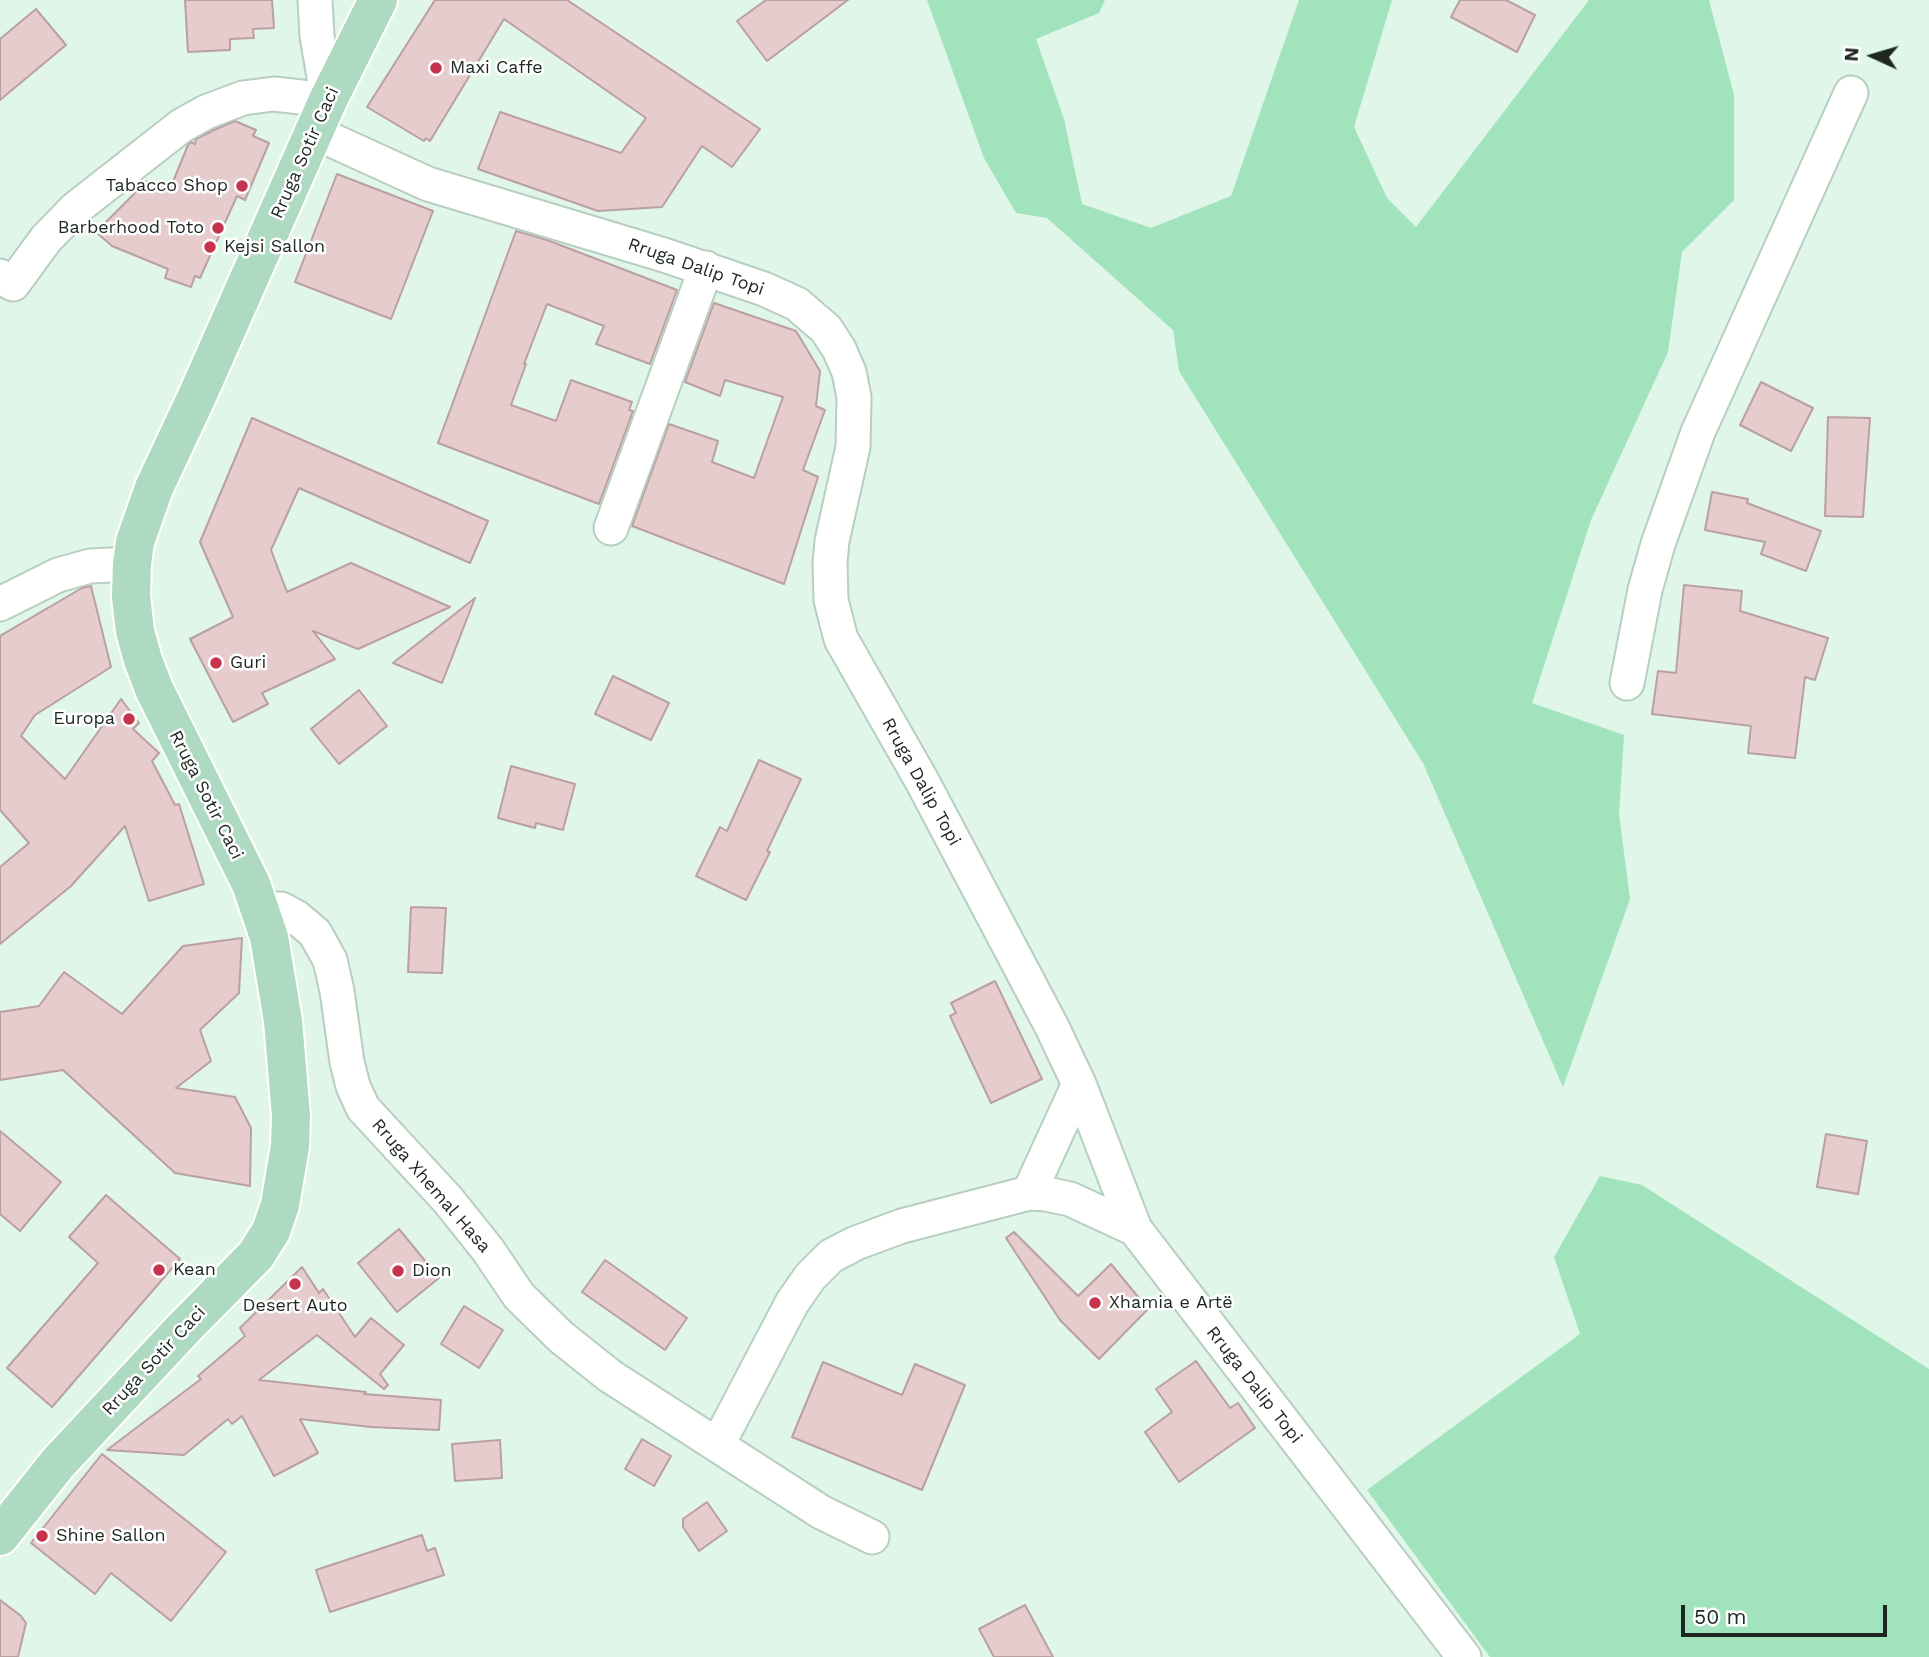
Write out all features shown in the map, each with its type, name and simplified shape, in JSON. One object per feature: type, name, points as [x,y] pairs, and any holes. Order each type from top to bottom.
[{"type":"main road","name":"Rruga Sotir Caci","points":[[0,1536],[58,1463],[256,1255],[271,1231],[281,1205],[291,1116],[276,969],[261,909],[251,884],[154,689],[143,660],[135,631],[131,596],[132,565],[135,542],[154,488],[203,384],[321,116],[378,0]]},
{"type":"street","points":[[315,0],[321,116]]},
{"type":"street","points":[[1626,682],[1644,590],[1698,432],[1851,93]]},
{"type":"street","name":"Rruga Dalip Topi","points":[[0,276],[13,284],[46,239],[75,209],[181,126],[206,112],[243,98],[274,94],[321,116],[428,184],[706,268],[764,289],[797,304],[826,329],[849,372],[855,397],[853,447],[832,541],[829,580],[836,623],[852,660],[922,781],[1052,1027],[1079,1084],[1135,1229],[1464,1657]]},
{"type":"street","points":[[611,528],[706,268]]},
{"type":"street","points":[[0,604],[58,575],[90,566],[132,565]]},
{"type":"street","name":"Rruga Xhemal Hasa","points":[[261,909],[281,909],[296,917],[315,933],[330,960],[347,1062],[353,1086],[363,1108],[448,1200],[519,1296],[561,1337],[610,1376],[821,1512],[872,1537]]},
{"type":"street","points":[[1029,1193],[1079,1084]]},
{"type":"street","points":[[718,1444],[792,1303],[810,1277],[831,1256],[856,1243],[902,1226],[1029,1193],[1070,1199],[1135,1229]]},
{"type":"green space","points":[[927,0],[1105,0],[1099,13],[1036,39],[1064,119],[1082,204],[1151,228],[1231,196],[1299,0],[1392,0],[1354,127],[1387,198],[1416,227],[1589,0],[1709,0],[1734,95],[1734,200],[1682,252],[1668,352],[1591,520],[1532,703],[1624,735],[1619,814],[1630,899],[1563,1087],[1423,763],[1179,371],[1173,330],[1047,218],[1016,213],[984,158]]},
{"type":"green space","points":[[1600,1176],[1642,1185],[1929,1369],[1929,1657],[1490,1657],[1367,1490],[1580,1334],[1554,1257]]},
{"type":"building","points":[[185,0],[272,0],[274,28],[253,29],[254,38],[230,39],[230,50],[188,52]]},
{"type":"building","points":[[435,0],[567,0],[760,129],[732,167],[702,146],[662,207],[598,211],[478,169],[500,112],[621,153],[646,118],[504,19],[430,141],[426,138],[424,141],[367,107]]},
{"type":"building","points":[[766,0],[848,0],[767,61],[737,21]]},
{"type":"building","points":[[1460,0],[1506,0],[1535,15],[1517,52],[1451,17]]},
{"type":"building","points":[[36,9],[66,45],[0,100],[0,39]]},
{"type":"building","points":[[235,121],[256,130],[253,136],[269,143],[245,200],[237,196],[200,278],[195,276],[191,287],[165,278],[168,269],[112,246],[96,232],[147,181],[170,189],[188,145],[191,142],[195,144],[196,139]]},
{"type":"building","points":[[337,174],[433,211],[391,319],[295,282]]},
{"type":"building","points":[[516,231],[547,240],[677,290],[650,364],[596,344],[604,326],[547,304],[524,364],[511,405],[556,421],[571,380],[632,402],[629,410],[633,411],[599,504],[438,443]]},
{"type":"building","points":[[714,303],[796,331],[820,371],[816,406],[825,410],[803,470],[818,477],[784,584],[632,526],[669,424],[718,441],[712,462],[754,478],[783,397],[725,380],[720,396],[685,382]]},
{"type":"building","points":[[1761,382],[1813,408],[1791,451],[1740,425]]},
{"type":"building","points":[[1828,417],[1870,418],[1863,517],[1825,516]]},
{"type":"building","points":[[252,418],[488,521],[470,563],[299,488],[271,550],[287,592],[351,563],[450,607],[358,649],[313,631],[335,659],[262,693],[268,704],[233,722],[190,639],[233,617],[200,542]]},
{"type":"building","points":[[1712,492],[1748,499],[1747,503],[1821,531],[1806,571],[1761,554],[1765,542],[1705,530]]},
{"type":"building","points":[[1684,585],[1742,591],[1740,611],[1828,638],[1815,680],[1805,677],[1795,758],[1748,753],[1751,726],[1652,714],[1658,671],[1676,673]]},
{"type":"building","points":[[91,586],[111,667],[35,715],[21,736],[65,779],[121,699],[139,723],[133,729],[159,753],[152,761],[175,805],[179,804],[204,884],[149,901],[125,826],[71,886],[0,944],[0,867],[29,843],[0,810],[0,636],[82,588]]},
{"type":"building","points":[[475,598],[442,683],[393,663]]},
{"type":"building","points":[[613,676],[669,703],[651,740],[595,714]]},
{"type":"building","points":[[359,690],[387,726],[339,764],[311,729]]},
{"type":"building","points":[[759,760],[801,779],[746,900],[696,876],[720,827],[727,831]]},
{"type":"building","points":[[511,766],[575,784],[563,830],[536,823],[535,828],[498,818]]},
{"type":"building","points":[[411,907],[446,908],[442,973],[408,972]]},
{"type":"building","points":[[242,938],[239,993],[200,1030],[211,1061],[176,1088],[235,1097],[251,1128],[250,1186],[175,1173],[63,1070],[0,1080],[0,1012],[39,1006],[64,972],[122,1014],[183,946]]},
{"type":"building","points":[[995,981],[1042,1079],[991,1103],[950,1016],[956,1013],[951,1003]]},
{"type":"building","points":[[0,1131],[61,1182],[20,1231],[0,1214]]},
{"type":"building","points":[[1826,1134],[1867,1141],[1858,1194],[1817,1187]]},
{"type":"building","points":[[106,1195],[180,1259],[52,1407],[7,1368],[98,1263],[69,1237]]},
{"type":"building","name":"Dion","points":[[399,1229],[439,1278],[397,1312],[358,1263]]},
{"type":"building","name":"Xhamia e Artë","points":[[1014,1232],[1078,1296],[1111,1264],[1148,1309],[1099,1359],[1060,1320],[1006,1238]]},
{"type":"building","points":[[605,1260],[687,1318],[665,1350],[582,1292]]},
{"type":"building","points":[[302,1267],[319,1293],[323,1289],[355,1337],[371,1318],[404,1345],[380,1374],[388,1385],[384,1389],[317,1335],[259,1380],[366,1392],[364,1394],[441,1400],[439,1430],[371,1427],[300,1419],[318,1453],[274,1476],[242,1416],[232,1424],[228,1419],[184,1455],[107,1450],[201,1379],[198,1376],[245,1336],[240,1328]]},
{"type":"building","points":[[464,1306],[503,1330],[479,1368],[441,1344]]},
{"type":"building","points":[[1196,1361],[1230,1408],[1238,1403],[1255,1428],[1179,1482],[1145,1432],[1172,1412],[1156,1389]]},
{"type":"building","points":[[823,1362],[902,1395],[915,1364],[965,1385],[922,1490],[792,1437]]},
{"type":"building","points":[[642,1439],[671,1456],[654,1486],[625,1469]]},
{"type":"building","points":[[500,1440],[502,1478],[455,1481],[452,1444]]},
{"type":"building","points":[[102,1454],[226,1552],[171,1621],[111,1573],[95,1594],[31,1543]]},
{"type":"building","points":[[707,1502],[727,1531],[699,1551],[683,1527],[683,1519]]},
{"type":"building","points":[[422,1535],[427,1551],[435,1548],[444,1575],[330,1612],[316,1570]]},
{"type":"building","points":[[0,1600],[26,1623],[18,1657],[0,1657]]},
{"type":"building","points":[[1025,1605],[1053,1657],[994,1657],[979,1629]]},
{"type":"place","name":"Maxi Caffe","points":[[436,68]]},
{"type":"place","name":"Tabacco Shop","points":[[242,186]]},
{"type":"place","name":"Barberhood Toto","points":[[218,228]]},
{"type":"place","name":"Kejsi Sallon","points":[[210,247]]},
{"type":"place","name":"Guri","points":[[216,663]]},
{"type":"place","name":"Europa","points":[[129,719]]},
{"type":"place","name":"Kean","points":[[159,1270]]},
{"type":"place","name":"Dion","points":[[398,1271]]},
{"type":"place","name":"Desert Auto","points":[[295,1284]]},
{"type":"place","name":"Xhamia e Artë","points":[[1095,1303]]},
{"type":"place","name":"Shine Sallon","points":[[42,1536]]}]
